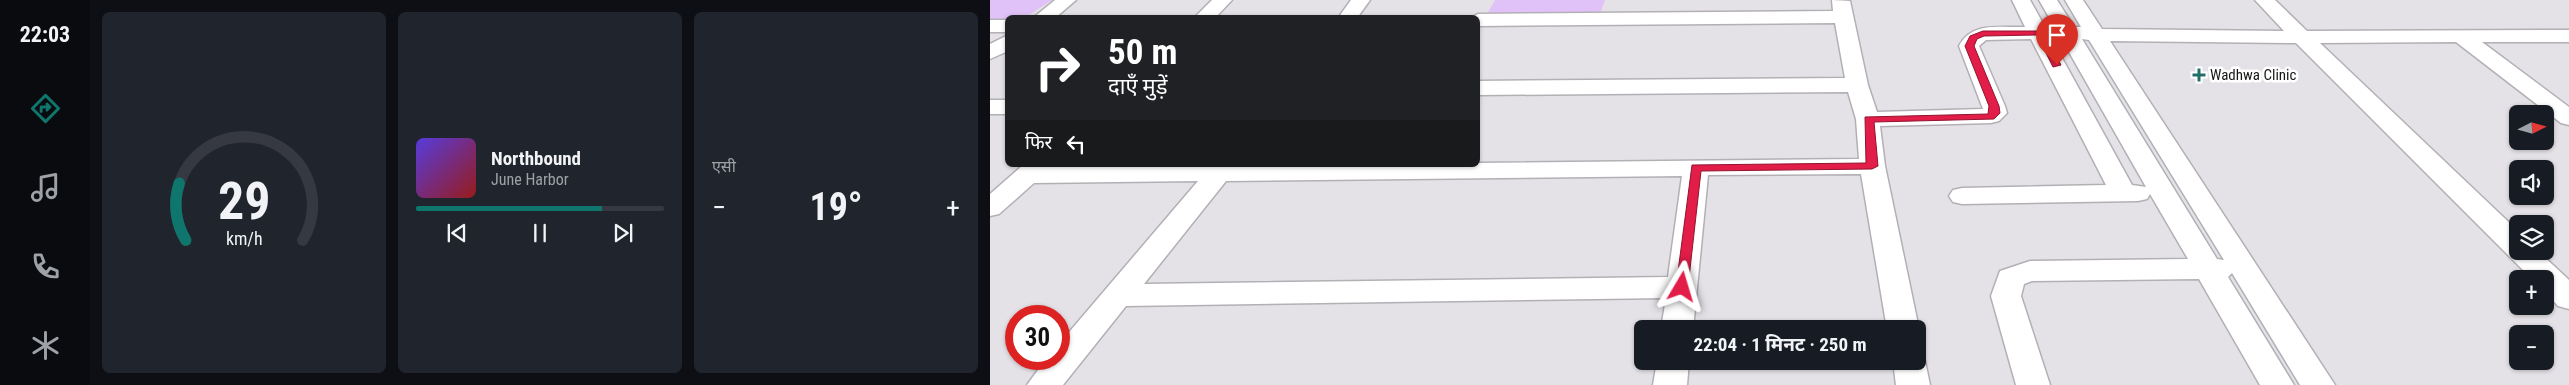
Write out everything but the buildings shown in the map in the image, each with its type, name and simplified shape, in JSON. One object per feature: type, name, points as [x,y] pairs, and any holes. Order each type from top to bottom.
[{"type":"street","points":[[1046,15],[1067,0]]},
{"type":"street","points":[[1206,15],[1223,0]]},
{"type":"street","points":[[1350,15],[1362,0]]},
{"type":"street","points":[[1474,15],[1482,0]]},
{"type":"street","points":[[1607,19],[1613,0]]},
{"type":"street","points":[[2021,0],[2123,193]]},
{"type":"street","points":[[2048,0],[2206,269],[2277,385]]},
{"type":"street","points":[[2074,0],[2098,35],[2318,385]]},
{"type":"street","points":[[2264,0],[2509,239]]},
{"type":"street","points":[[1480,20],[1607,19],[1843,9],[1857,85],[1868,119],[1872,166],[1900,320]]},
{"type":"street","points":[[990,26],[1005,26]]},
{"type":"street","points":[[1868,119],[1991,116],[1995,113],[1994,106],[1969,46],[1974,38],[1983,34],[2067,32],[2098,35],[2302,38],[2569,36]]},
{"type":"street","points":[[2460,36],[2569,118]]},
{"type":"street","points":[[990,53],[1005,43]]},
{"type":"street","points":[[1480,88],[1857,85]]},
{"type":"street","points":[[990,108],[1005,107]]},
{"type":"street","points":[[990,208],[1032,170],[1872,166]]},
{"type":"street","points":[[1678,320],[1696,168]]},
{"type":"street","points":[[1044,385],[1222,169]]},
{"type":"street","points":[[1962,196],[2161,193]]},
{"type":"street","points":[[2530,260],[2569,298]]},
{"type":"street","points":[[2033,385],[2006,296],[2010,278],[2030,271],[2243,268]]},
{"type":"street","points":[[1118,295],[1682,287]]},
{"type":"street","points":[[1670,385],[1672,370]]},
{"type":"street","points":[[1910,370],[1913,385]]},
{"type":"shaded area","points":[[990,0],[1052,0],[1029,15],[1005,15],[1005,22],[990,22]]},
{"type":"shaded area","points":[[1495,0],[1605,0],[1600,14],[1487,14]]},
{"type":"place","name":"Wadhwa Clinic","points":[[2199,75]]},
{"type":"route","points":[[1682,287],[1696,168],[1872,166],[1868,119],[1991,116],[1995,113],[1994,106],[1969,46],[1974,38],[1983,34],[2040,33],[2057,65]]}]
